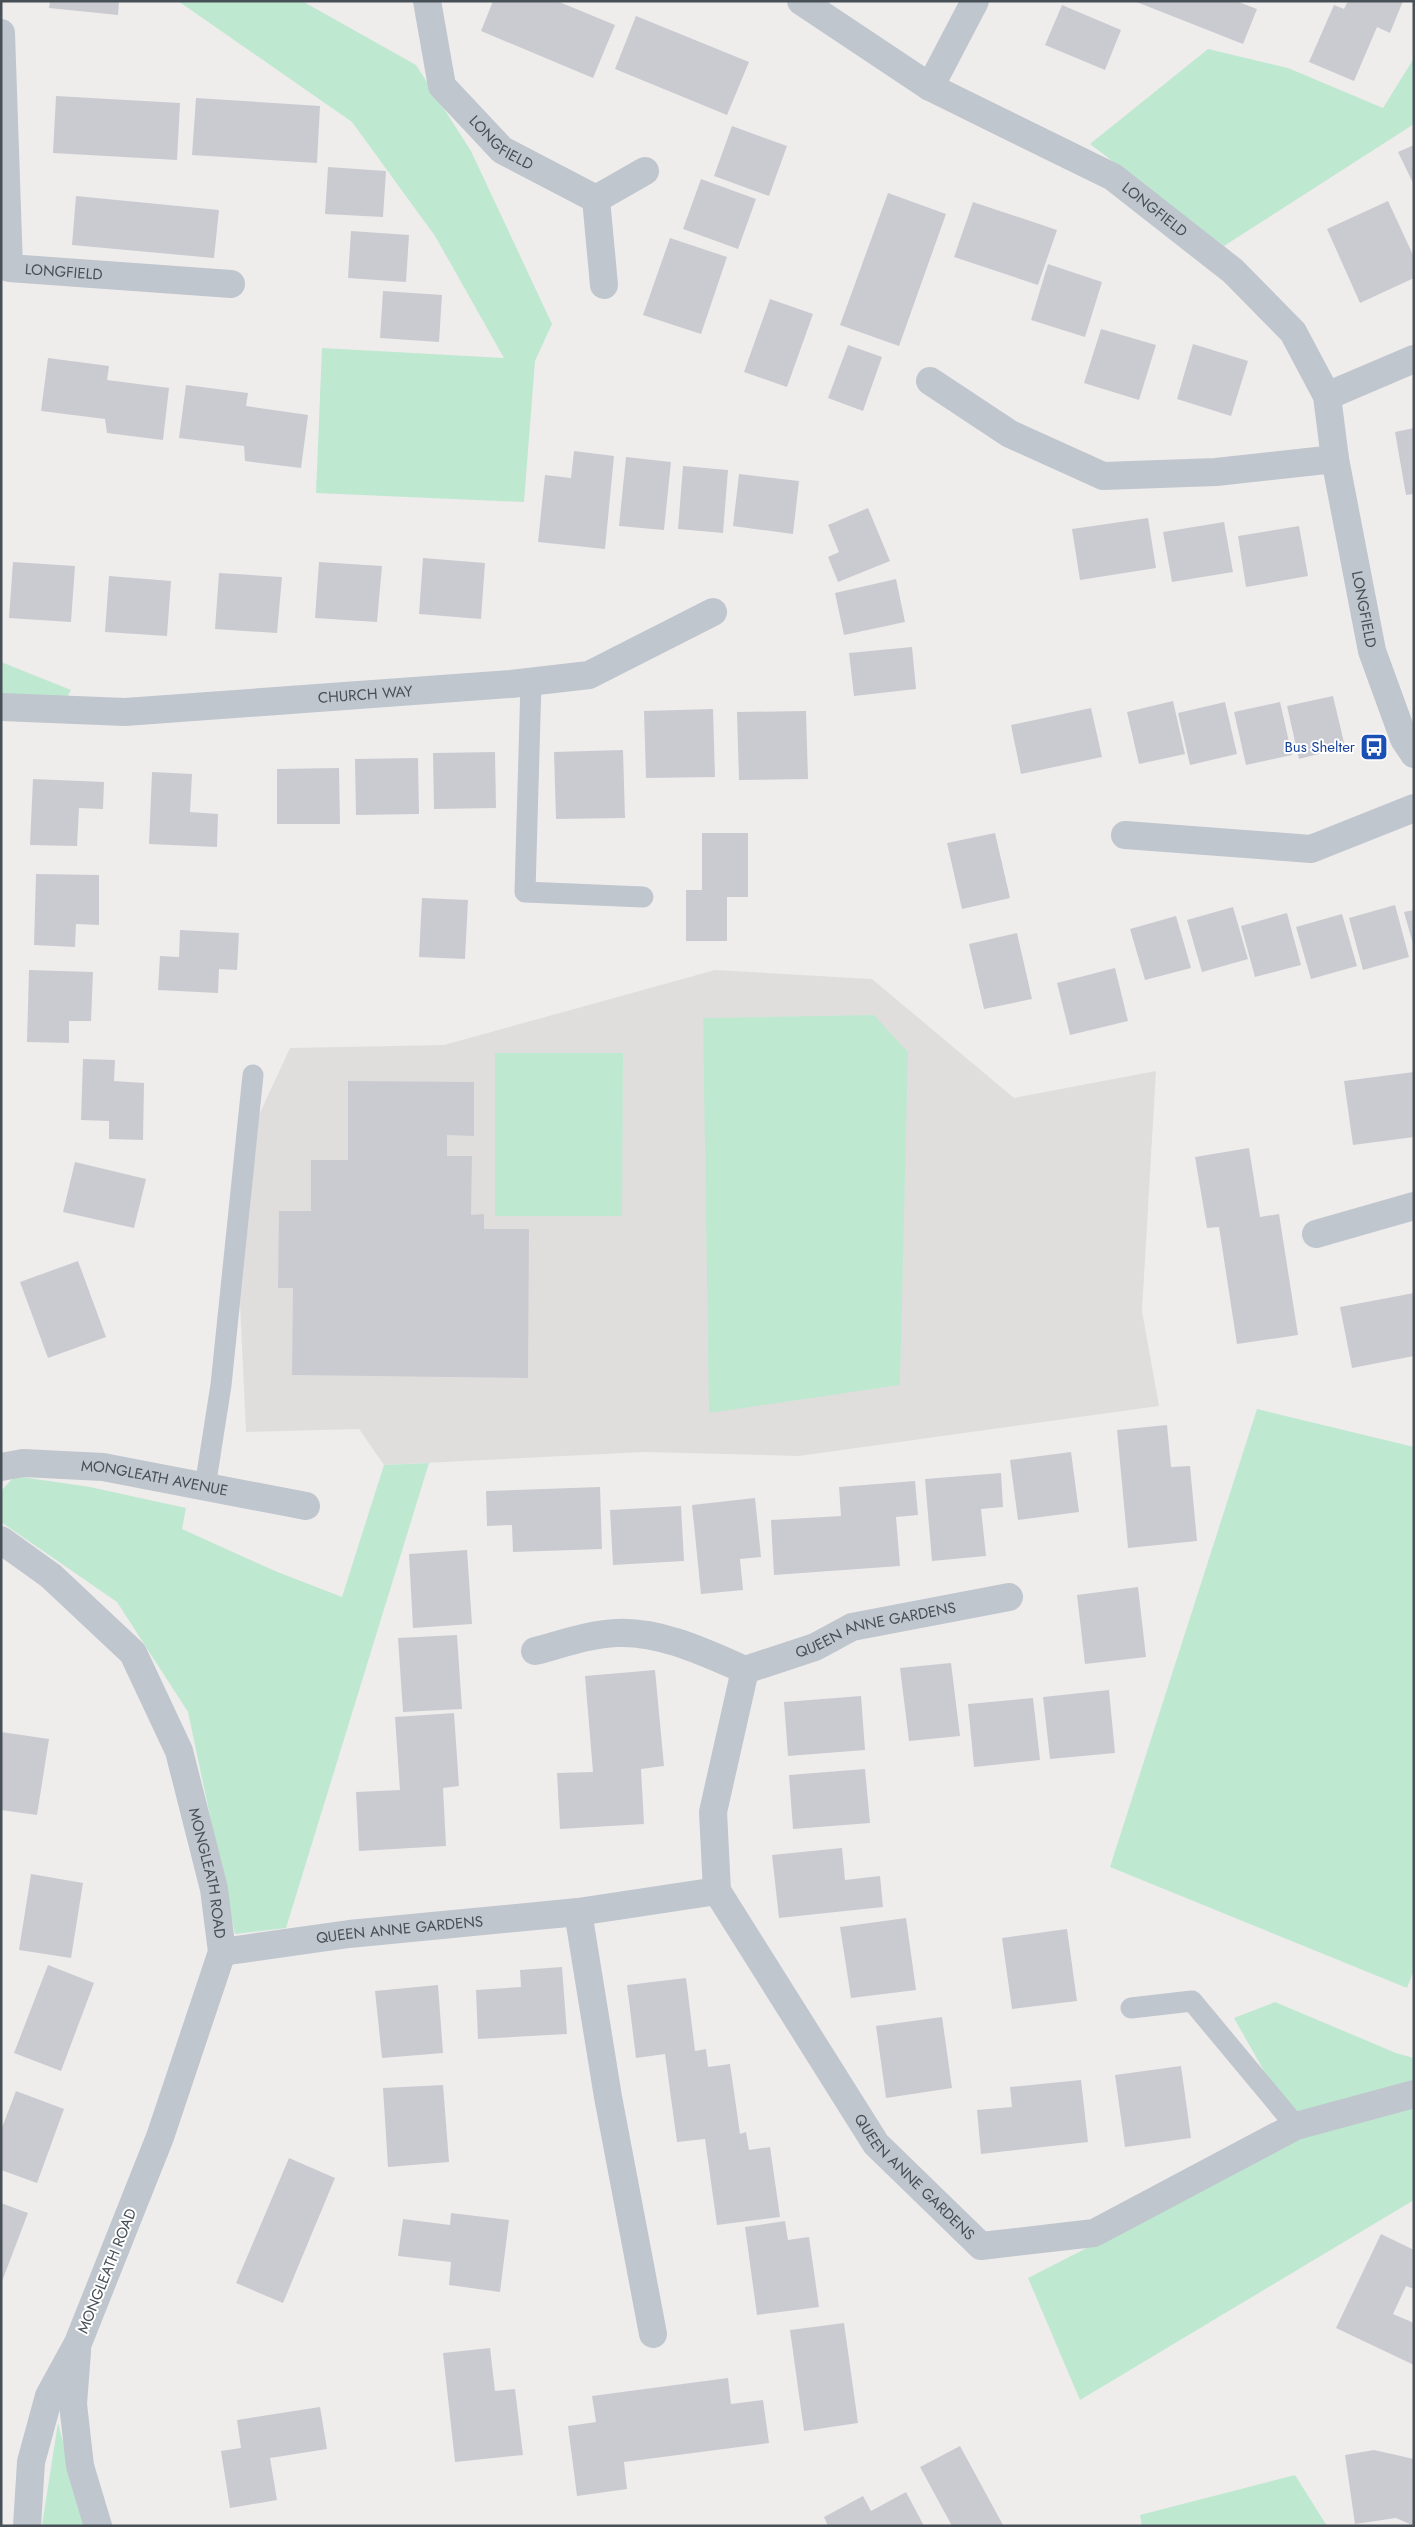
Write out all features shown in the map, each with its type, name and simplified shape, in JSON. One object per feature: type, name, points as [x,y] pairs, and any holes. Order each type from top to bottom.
[{"type":"street","name":"LONGFIELD","points":[[427,1],[442,86],[502,150],[596,199]]},
{"type":"street","name":"LONGFIELD","points":[[801,1],[930,87],[1113,177],[1233,271],[1293,332],[1327,396],[1336,459],[1372,651],[1410,744]]},
{"type":"street","points":[[930,87],[975,1]]},
{"type":"street","name":"LONGFIELD","points":[[1,34],[5,274],[231,284]]},
{"type":"street","points":[[604,286],[596,199],[645,172]]},
{"type":"street","points":[[1327,396],[1414,359]]},
{"type":"street","points":[[930,382],[1010,434],[1103,476],[1216,472],[1336,459]]},
{"type":"street","name":"CHURCH WAY","points":[[1,707],[125,712],[531,682],[589,675],[713,612]]},
{"type":"street","points":[[1125,835],[1311,849],[1414,808]]},
{"type":"street","points":[[1316,1234],[1414,1206]]},
{"type":"street","name":"MONGLEATH AVENUE","points":[[1,1467],[23,1463],[103,1467],[306,1506]]},
{"type":"street","name":"MONGLEATH ROAD","points":[[1,1540],[51,1576],[133,1653],[179,1751],[214,1888],[222,1952],[160,2137],[78,2343],[49,2396],[31,2462],[27,2526]]},
{"type":"street","name":"QUEEN ANNE GARDENS","points":[[1009,1597],[852,1627],[815,1647],[745,1670],[713,1812],[717,1890],[876,2144],[982,2246],[1094,2233],[1296,2126],[1414,2094]]},
{"type":"street","points":[[535,1651],[618,1633],[648,1636],[691,1647],[745,1670]]},
{"type":"street","name":"QUEEN ANNE GARDENS","points":[[222,1952],[349,1934],[578,1912],[717,1890]]},
{"type":"street","points":[[578,1912],[608,2097],[652,2334]]},
{"type":"street","name":"MONGLEATH ROAD","points":[[78,2343],[73,2404],[80,2466],[98,2526]]},
{"type":"lane","points":[[531,682],[524,892],[642,896]]},
{"type":"lane","points":[[206,1487],[221,1385],[253,1076]]},
{"type":"lane","points":[[1131,2008],[1192,2001],[1296,2126]]},
{"type":"shaded area","points":[[715,970],[872,979],[1014,1098],[1156,1071],[1142,1311],[1159,1406],[799,1456],[645,1452],[384,1465],[359,1429],[246,1432],[240,1304],[259,1115],[290,1048],[444,1045]]},
{"type":"green space","points":[[178,1],[302,1],[416,65],[471,151],[552,324],[535,361],[524,502],[316,493],[322,348],[504,358],[435,236],[352,122]]},
{"type":"green space","points":[[1208,49],[1288,68],[1383,108],[1414,58],[1414,124],[1224,246],[1090,144]]},
{"type":"green space","points":[[1,662],[71,690],[66,699],[1,693]]},
{"type":"green space","points":[[874,1015],[908,1052],[900,1385],[709,1413],[703,1018]]},
{"type":"green space","points":[[495,1053],[623,1053],[622,1216],[495,1216]]},
{"type":"green space","points":[[1257,1409],[1414,1447],[1414,1970],[1407,1988],[1110,1867]]},
{"type":"green space","points":[[429,1463],[286,1928],[235,1934],[188,1712],[117,1602],[1,1522],[1,1491],[15,1476],[90,1487],[186,1508],[182,1529],[275,1571],[342,1597],[384,1465]]},
{"type":"green space","points":[[1275,2002],[1396,2053],[1414,2058],[1414,2200],[1080,2400],[1028,2278],[1302,2138],[1234,2018]]},
{"type":"green space","points":[[58,2423],[85,2526],[42,2525]]},
{"type":"green space","points":[[1295,2475],[1327,2526],[1142,2526],[1140,2515]]},
{"type":"building","points":[[50,1],[119,1],[118,15],[49,8]]},
{"type":"building","points":[[493,1],[557,1],[615,25],[593,78],[481,31]]},
{"type":"building","points":[[1134,1],[1236,1],[1257,9],[1243,44]]},
{"type":"building","points":[[1348,1],[1403,1],[1390,33],[1377,27],[1354,81],[1309,62],[1334,5],[1344,9]]},
{"type":"building","points":[[1062,5],[1121,30],[1105,70],[1045,45]]},
{"type":"building","points":[[636,16],[749,62],[727,115],[615,69]]},
{"type":"building","points":[[56,96],[180,103],[177,160],[53,153]]},
{"type":"building","points":[[196,98],[320,106],[317,163],[192,155]]},
{"type":"building","points":[[732,126],[787,146],[769,196],[714,176]]},
{"type":"building","points":[[1414,145],[1414,185],[1398,152]]},
{"type":"building","points":[[328,167],[386,171],[383,217],[325,214]]},
{"type":"building","points":[[701,179],[756,199],[738,249],[683,229]]},
{"type":"building","points":[[888,193],[946,214],[899,346],[840,325]]},
{"type":"building","points":[[76,196],[219,210],[214,258],[72,245]]},
{"type":"building","points":[[1388,201],[1414,257],[1414,278],[1360,303],[1327,229]]},
{"type":"building","points":[[973,202],[1057,230],[1038,285],[954,257]]},
{"type":"building","points":[[351,231],[409,235],[406,282],[348,278]]},
{"type":"building","points":[[670,238],[727,257],[701,334],[643,315]]},
{"type":"building","points":[[1048,264],[1102,282],[1085,337],[1031,320]]},
{"type":"building","points":[[383,291],[442,295],[439,342],[380,338]]},
{"type":"building","points":[[770,299],[813,314],[787,387],[744,372]]},
{"type":"building","points":[[1101,329],[1156,345],[1139,400],[1084,383]]},
{"type":"building","points":[[1193,344],[1248,361],[1231,416],[1177,399]]},
{"type":"building","points":[[848,345],[882,357],[863,411],[828,398]]},
{"type":"building","points":[[48,358],[109,366],[107,380],[169,388],[163,440],[107,433],[105,419],[41,411]]},
{"type":"building","points":[[186,385],[248,393],[246,406],[308,415],[301,468],[245,461],[244,446],[179,438]]},
{"type":"building","points":[[1414,428],[1414,494],[1406,495],[1395,432]]},
{"type":"building","points":[[574,451],[614,456],[605,549],[538,542],[545,475],[571,478]]},
{"type":"building","points":[[626,457],[671,462],[664,530],[619,526]]},
{"type":"building","points":[[683,466],[728,470],[723,533],[678,529]]},
{"type":"building","points":[[739,474],[799,481],[793,534],[733,526]]},
{"type":"building","points":[[868,508],[890,561],[838,582],[828,557],[839,552],[828,525]]},
{"type":"building","points":[[1148,518],[1156,568],[1080,580],[1072,529]]},
{"type":"building","points":[[1224,522],[1233,572],[1172,582],[1163,532]]},
{"type":"building","points":[[1299,526],[1308,576],[1246,587],[1238,536]]},
{"type":"building","points":[[423,558],[485,563],[481,619],[419,614]]},
{"type":"building","points":[[13,562],[75,566],[71,622],[9,618]]},
{"type":"building","points":[[319,562],[382,566],[377,622],[315,618]]},
{"type":"building","points":[[219,573],[282,577],[277,633],[215,629]]},
{"type":"building","points":[[109,576],[171,581],[167,636],[105,632]]},
{"type":"building","points":[[896,579],[905,622],[844,635],[835,593]]},
{"type":"building","points":[[912,647],[916,689],[854,696],[849,653]]},
{"type":"building","points":[[1333,696],[1345,747],[1299,759],[1287,706]]},
{"type":"building","points":[[1173,701],[1185,754],[1139,764],[1127,712]]},
{"type":"building","points":[[1225,702],[1237,754],[1190,765],[1178,713]]},
{"type":"building","points":[[1280,702],[1292,755],[1246,765],[1234,712]]},
{"type":"building","points":[[1091,708],[1102,757],[1021,774],[1011,725]]},
{"type":"building","points":[[713,709],[715,777],[646,778],[644,711]]},
{"type":"building","points":[[806,711],[808,779],[739,780],[737,712]]},
{"type":"building","points":[[623,750],[625,818],[556,819],[554,752]]},
{"type":"building","points":[[495,752],[496,808],[434,809],[433,753]]},
{"type":"building","points":[[418,758],[419,814],[356,815],[355,759]]},
{"type":"building","points":[[339,768],[340,824],[277,824],[277,769]]},
{"type":"building","points":[[152,772],[192,774],[190,812],[218,814],[217,847],[149,844]]},
{"type":"building","points":[[33,779],[104,782],[103,809],[79,808],[77,846],[30,845]]},
{"type":"building","points":[[702,833],[748,833],[748,897],[727,897],[727,941],[686,941],[686,890],[702,890]]},
{"type":"building","points":[[995,833],[1010,898],[962,909],[947,843]]},
{"type":"building","points":[[36,874],[99,875],[99,925],[76,924],[75,947],[34,945]]},
{"type":"building","points":[[422,898],[468,900],[465,959],[419,957]]},
{"type":"building","points":[[1395,905],[1409,957],[1363,970],[1349,918]]},
{"type":"building","points":[[1233,907],[1248,959],[1202,972],[1187,920]]},
{"type":"building","points":[[1414,910],[1414,944],[1413,944],[1404,912]]},
{"type":"building","points":[[1287,913],[1301,965],[1255,977],[1241,926]]},
{"type":"building","points":[[1342,914],[1357,966],[1311,979],[1296,927]]},
{"type":"building","points":[[1176,916],[1191,968],[1145,980],[1130,929]]},
{"type":"building","points":[[180,930],[239,933],[237,970],[219,969],[218,993],[158,990],[160,956],[179,957]]},
{"type":"building","points":[[1017,933],[1032,999],[984,1009],[969,944]]},
{"type":"building","points":[[1115,968],[1128,1021],[1070,1035],[1057,983]]},
{"type":"building","points":[[29,970],[93,972],[91,1021],[69,1021],[69,1043],[27,1042]]},
{"type":"building","points":[[83,1059],[115,1060],[114,1081],[144,1083],[143,1140],[109,1139],[109,1121],[81,1120]]},
{"type":"building","points":[[1414,1072],[1414,1137],[1353,1145],[1344,1081]]},
{"type":"building","points":[[348,1081],[474,1082],[474,1136],[447,1135],[447,1156],[472,1156],[471,1215],[484,1214],[484,1229],[529,1229],[528,1378],[292,1375],[293,1288],[278,1288],[279,1211],[311,1211],[311,1160],[348,1160]]},
{"type":"building","points":[[1249,1148],[1260,1217],[1279,1214],[1298,1335],[1237,1344],[1219,1227],[1207,1228],[1195,1157]]},
{"type":"building","points":[[75,1162],[146,1179],[134,1228],[63,1212]]},
{"type":"building","points":[[78,1261],[106,1337],[48,1358],[20,1282]]},
{"type":"building","points":[[1414,1293],[1414,1356],[1352,1368],[1340,1307]]},
{"type":"building","points":[[1167,1425],[1171,1467],[1190,1466],[1197,1541],[1128,1548],[1117,1430]]},
{"type":"building","points":[[1071,1452],[1079,1512],[1018,1520],[1010,1460]]},
{"type":"building","points":[[1001,1473],[1003,1507],[981,1509],[986,1556],[932,1561],[925,1479]]},
{"type":"building","points":[[915,1481],[918,1515],[896,1517],[900,1566],[774,1575],[771,1520],[841,1516],[839,1487]]},
{"type":"building","points":[[600,1487],[602,1549],[513,1552],[512,1525],[487,1526],[486,1491]]},
{"type":"building","points":[[755,1498],[761,1557],[740,1559],[743,1590],[701,1594],[692,1505]]},
{"type":"building","points":[[681,1506],[684,1561],[613,1565],[610,1510]]},
{"type":"building","points":[[467,1550],[472,1624],[413,1628],[409,1554]]},
{"type":"building","points":[[1138,1587],[1146,1657],[1085,1664],[1077,1595]]},
{"type":"building","points":[[457,1635],[462,1709],[403,1712],[398,1638]]},
{"type":"building","points":[[951,1663],[960,1736],[909,1741],[900,1668]]},
{"type":"building","points":[[655,1670],[664,1766],[641,1769],[644,1824],[560,1829],[557,1773],[593,1772],[585,1676]]},
{"type":"building","points":[[1109,1690],[1115,1753],[1050,1759],[1043,1697]]},
{"type":"building","points":[[861,1696],[865,1750],[788,1756],[784,1702]]},
{"type":"building","points":[[1033,1698],[1040,1760],[974,1767],[968,1704]]},
{"type":"building","points":[[454,1713],[459,1786],[443,1788],[446,1846],[359,1851],[356,1792],[400,1790],[395,1717]]},
{"type":"building","points":[[1,1732],[49,1739],[37,1815],[1,1810]]},
{"type":"building","points":[[865,1769],[870,1823],[793,1829],[789,1775]]},
{"type":"building","points":[[842,1848],[845,1880],[880,1876],[883,1907],[779,1918],[772,1855]]},
{"type":"building","points":[[31,1874],[83,1883],[71,1958],[19,1950]]},
{"type":"building","points":[[906,1918],[916,1990],[851,1998],[840,1927]]},
{"type":"building","points":[[1067,1929],[1077,2001],[1012,2009],[1002,1938]]},
{"type":"building","points":[[48,1965],[94,1983],[61,2071],[14,2053]]},
{"type":"building","points":[[562,1967],[567,2034],[478,2039],[476,1990],[521,1987],[520,1970]]},
{"type":"building","points":[[686,1978],[695,2051],[706,2049],[708,2067],[730,2064],[740,2134],[746,2132],[749,2150],[770,2147],[780,2217],[717,2225],[705,2139],[677,2142],[665,2054],[636,2058],[627,1985]]},
{"type":"building","points":[[438,1985],[443,2053],[382,2058],[375,1991]]},
{"type":"building","points":[[942,2017],[952,2088],[886,2098],[876,2026]]},
{"type":"building","points":[[1181,2066],[1191,2138],[1125,2147],[1115,2075]]},
{"type":"building","points":[[1081,2080],[1088,2142],[981,2154],[977,2110],[1012,2107],[1010,2087]]},
{"type":"building","points":[[443,2085],[449,2162],[388,2167],[383,2088]]},
{"type":"building","points":[[16,2091],[64,2109],[37,2183],[1,2170],[1,2130]]},
{"type":"building","points":[[289,2158],[335,2178],[283,2303],[236,2283]]},
{"type":"building","points":[[1,2203],[28,2213],[1,2284]]},
{"type":"building","points":[[451,2213],[509,2220],[500,2292],[449,2285],[451,2262],[398,2256],[403,2219],[450,2225]]},
{"type":"building","points":[[785,2221],[788,2240],[809,2237],[819,2307],[757,2315],[745,2227]]},
{"type":"building","points":[[1381,2234],[1414,2250],[1414,2289],[1406,2286],[1393,2314],[1414,2323],[1414,2365],[1336,2328]]},
{"type":"building","points":[[844,2323],[858,2423],[804,2431],[790,2330]]},
{"type":"building","points":[[490,2348],[495,2391],[515,2389],[523,2455],[455,2462],[443,2353]]},
{"type":"building","points":[[728,2378],[731,2404],[763,2400],[769,2443],[624,2462],[627,2489],[577,2496],[568,2426],[596,2422],[592,2396]]},
{"type":"building","points":[[320,2407],[327,2449],[270,2458],[277,2500],[230,2508],[221,2451],[241,2448],[237,2420]]},
{"type":"building","points":[[960,2446],[1003,2525],[952,2526],[920,2467]]},
{"type":"building","points":[[1374,2450],[1414,2459],[1414,2526],[1396,2518],[1355,2524],[1345,2455]]},
{"type":"building","points":[[906,2492],[924,2526],[828,2526],[824,2517],[863,2496],[871,2511]]},
{"type":"place","name":"Bus Shelter","points":[[1374,747]]}]
